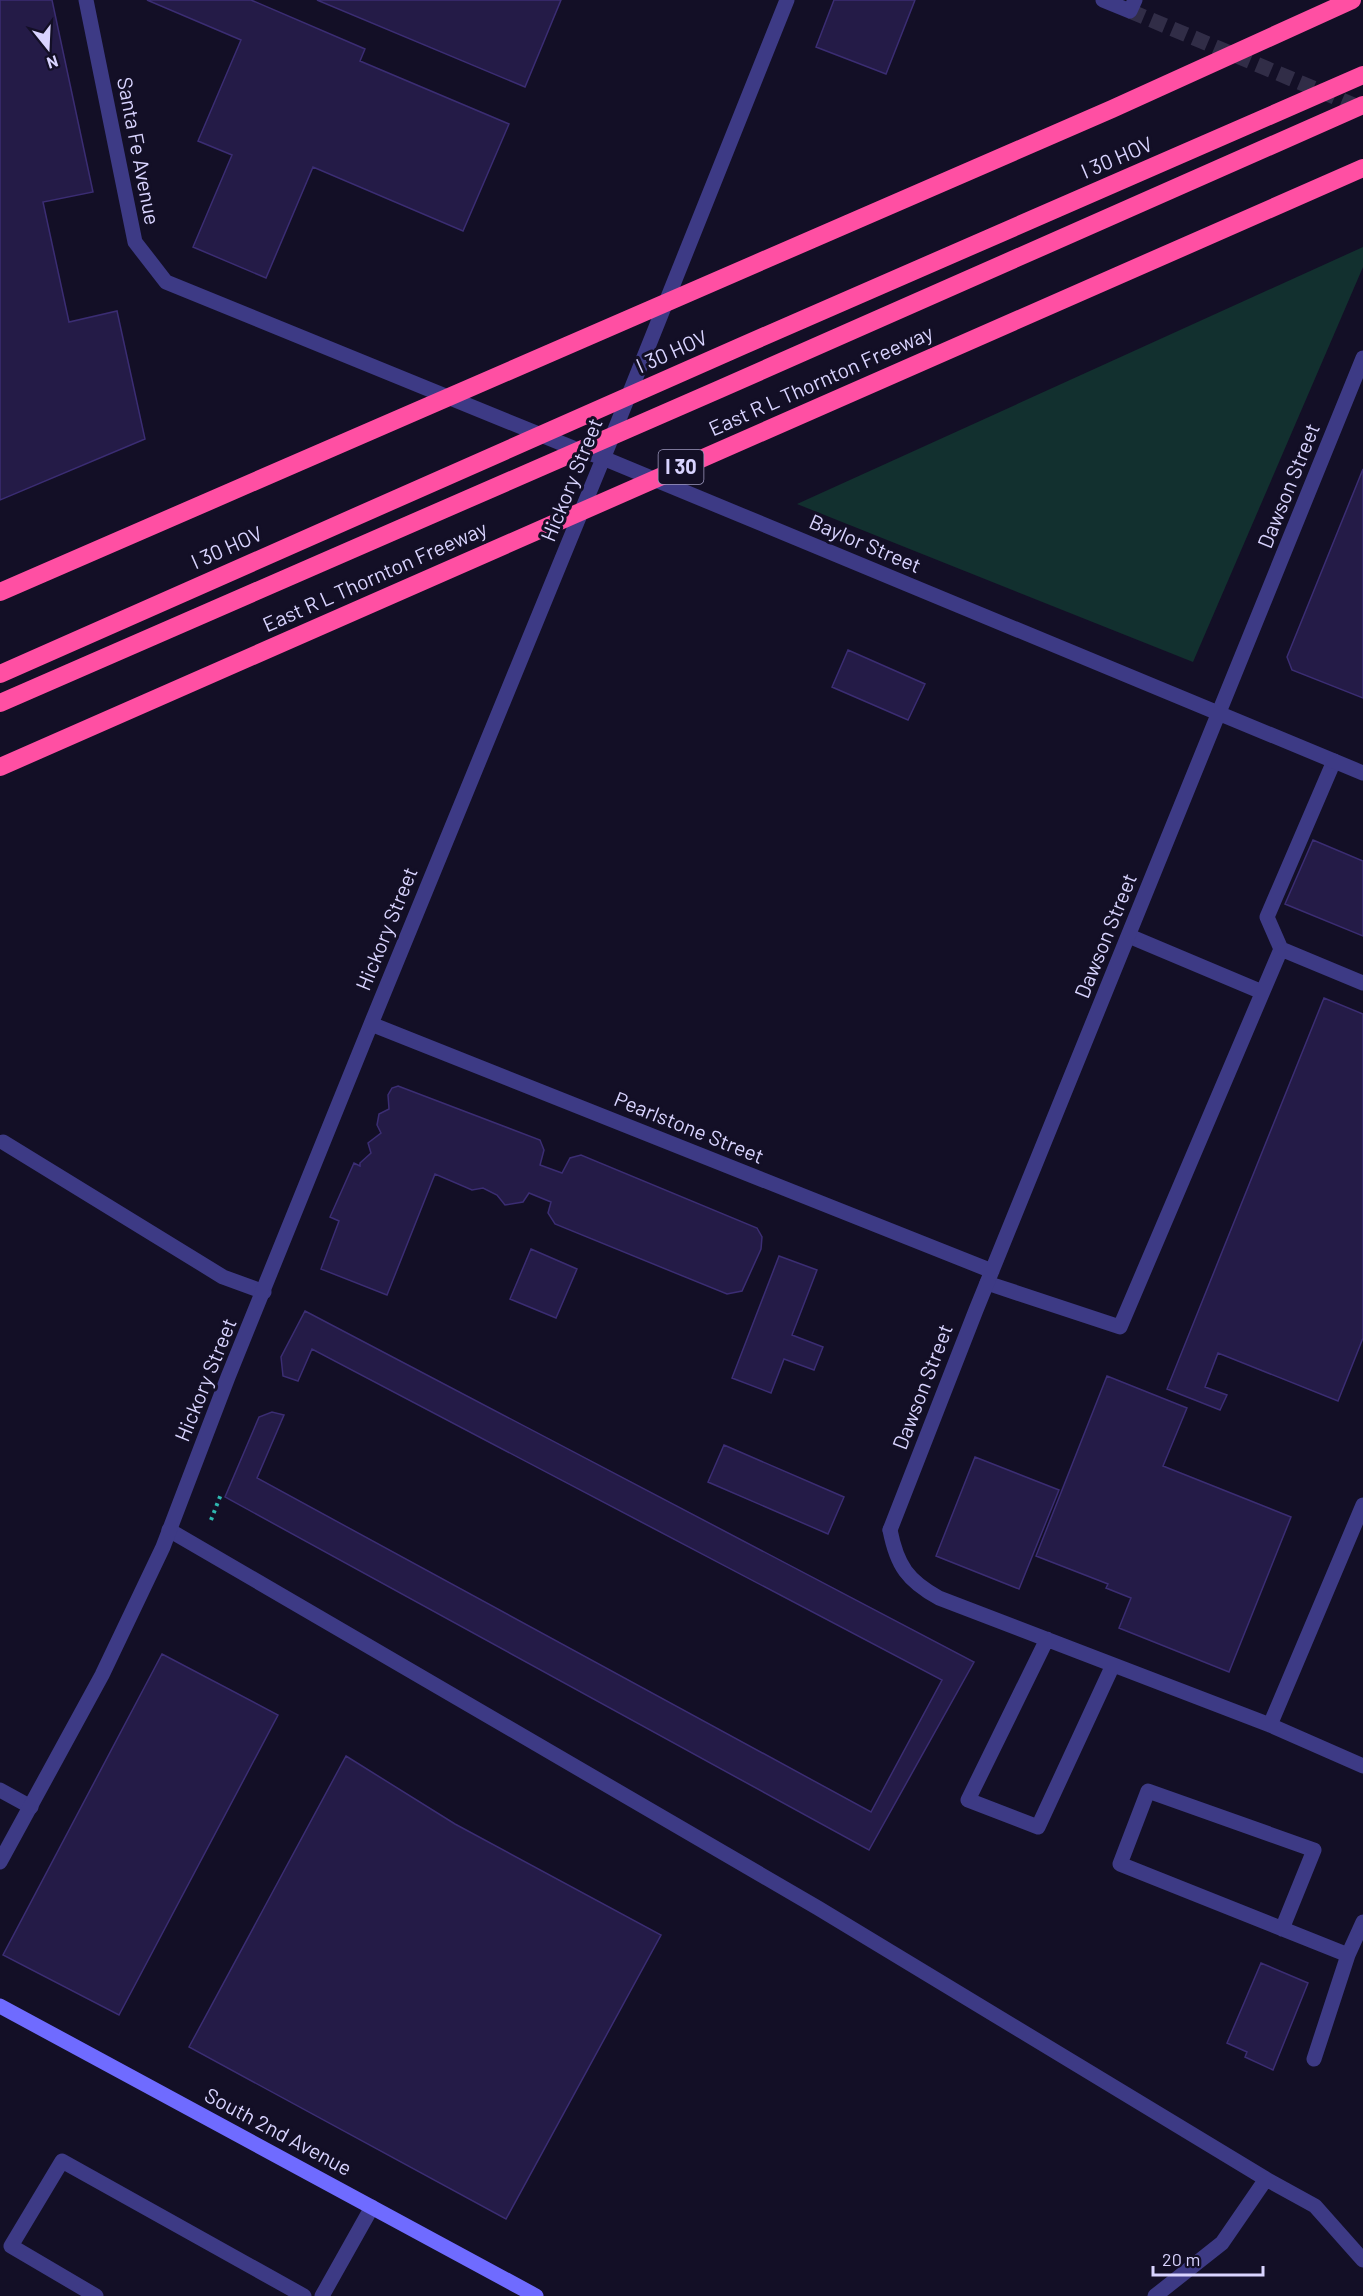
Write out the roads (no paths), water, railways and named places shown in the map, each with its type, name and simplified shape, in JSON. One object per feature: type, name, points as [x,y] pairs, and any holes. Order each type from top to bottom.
[{"type":"highway","points":[[0,592],[1112,110],[1352,0]]},
{"type":"highway","name":"I 30 HOV","points":[[0,674],[687,370],[1363,75]]},
{"type":"highway","points":[[0,703],[1363,105]]},
{"type":"highway","name":"East R L Thornton Freeway","points":[[0,767],[1363,168]]},
{"type":"main road","name":"South 2nd Avenue","points":[[0,2006],[536,2296]]},
{"type":"street","name":"Santa Fe Avenue","points":[[86,0],[135,242],[166,282],[350,356]]},
{"type":"street","name":"Hickory Street","points":[[0,1862],[102,1675],[169,1530],[371,1024],[603,458],[787,0]]},
{"type":"street","points":[[1103,0],[1132,6]]},
{"type":"street","name":"Baylor Street","points":[[350,356],[573,448],[603,458],[1363,773]]},
{"type":"street","name":"Dawson Street","points":[[1047,1640],[939,1598],[920,1587],[904,1572],[894,1552],[890,1530],[990,1277],[1363,358]]},
{"type":"street","points":[[1334,761],[1267,917],[1281,949],[1363,983]]},
{"type":"street","points":[[1129,936],[1263,992],[1281,949]]},
{"type":"street","name":"Pearlstone Street","points":[[371,1024],[990,1277],[1120,1327],[1263,992]]},
{"type":"street","points":[[3,1142],[223,1278],[264,1292]]},
{"type":"street","points":[[1270,1725],[1363,1505]]},
{"type":"street","points":[[169,1530],[808,1902],[1266,2179],[1315,2206],[1363,2260]]},
{"type":"street","points":[[1113,1665],[1038,1827],[968,1800],[1047,1640],[1113,1665],[1270,1725],[1363,1766]]},
{"type":"street","points":[[0,1790],[31,1807]]},
{"type":"street","points":[[1282,1929],[1314,1850],[1149,1791],[1120,1864],[1282,1929],[1348,1955]]},
{"type":"street","points":[[1314,2059],[1348,1955],[1363,1922]]},
{"type":"street","points":[[96,2296],[11,2246],[62,2161],[304,2296]]},
{"type":"street","points":[[1155,2296],[1222,2243],[1266,2179]]},
{"type":"street","points":[[321,2296],[372,2207]]},
{"type":"tunnel","points":[[1130,11],[1363,109]]}]
